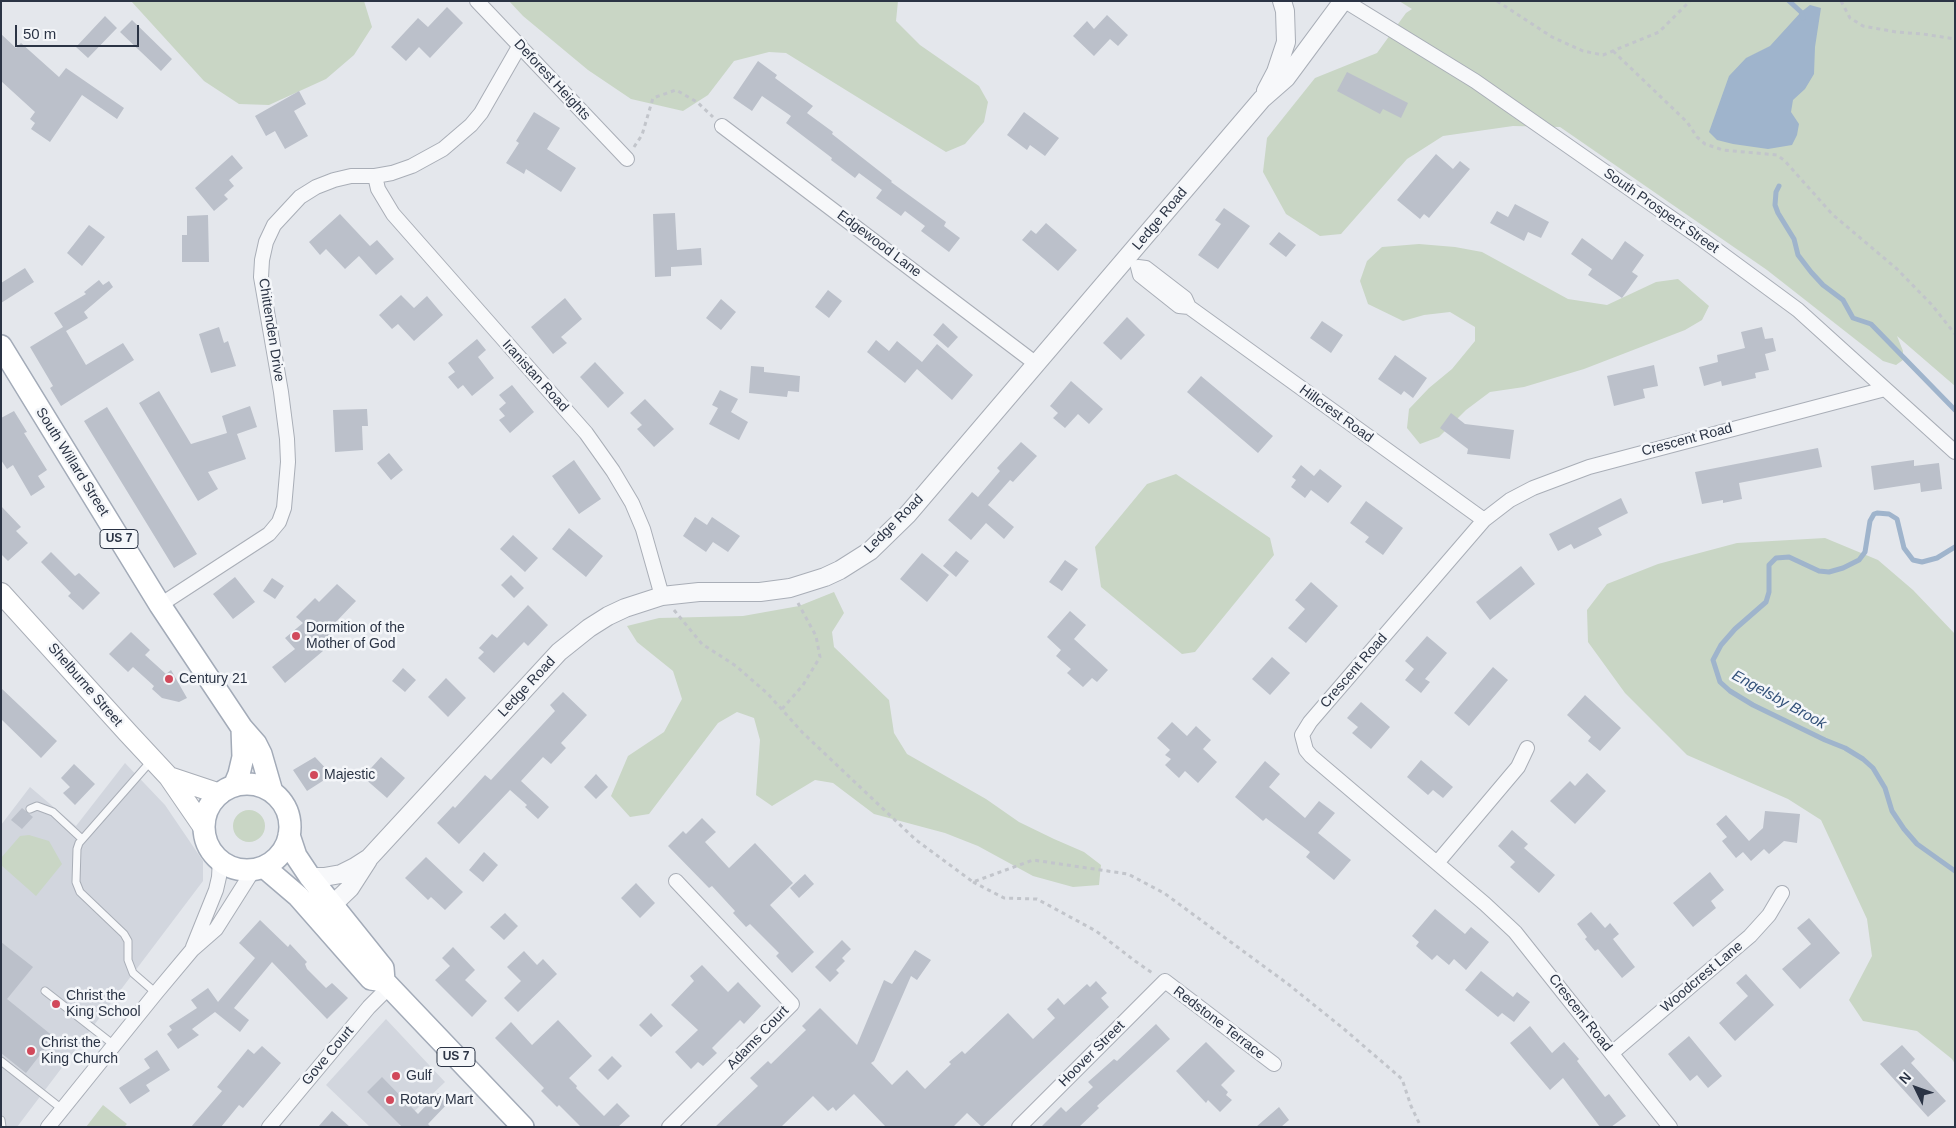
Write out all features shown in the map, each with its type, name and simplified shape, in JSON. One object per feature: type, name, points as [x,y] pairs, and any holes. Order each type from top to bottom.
[{"type":"main road","name":"South Willard Street","points":[[1,346],[160,605],[242,728],[256,744],[261,754],[272,792]]},
{"type":"main road","name":"Shelburne Street","points":[[2,596],[169,777],[204,828],[211,848],[220,859]]},
{"type":"main road","points":[[204,828],[209,808],[227,790],[239,774],[243,757],[242,728]]},
{"type":"main road","name":"Shelburne Street","points":[[169,777],[227,790],[245,784],[255,785],[272,792]]},
{"type":"main road","points":[[220,859],[235,868],[259,868],[280,854],[291,827],[285,806],[272,792]]},
{"type":"main road","name":"US 7","points":[[289,835],[296,856],[310,877],[326,911]]},
{"type":"main road","name":"US 7","points":[[259,868],[298,896],[326,911],[383,968],[386,984],[523,1127]]},
{"type":"street","name":"Deforest Heights","points":[[477,1],[627,158]]},
{"type":"street","name":"Ledge Road","points":[[1262,99],[1276,72],[1286,42],[1285,11],[1282,1]]},
{"type":"street","name":"Ledge Road","points":[[326,911],[359,876],[369,858],[545,667],[573,640],[608,616],[625,608],[662,596],[699,592],[760,592],[790,588],[826,577],[870,551],[908,514],[1035,363],[1132,263],[1262,99],[1286,78],[1344,1]]},
{"type":"street","name":"South Prospect Street","points":[[1344,1],[1475,81],[1703,240],[1798,310],[1955,452]]},
{"type":"street","name":"Chittenden Drive","points":[[160,605],[262,539],[279,522],[286,500],[287,439],[281,392],[261,277],[266,242],[274,225],[286,210],[316,187],[351,176],[375,176],[392,173],[412,166],[443,149],[472,125],[481,113],[520,46]]},
{"type":"street","name":"Edgewood Lane","points":[[722,126],[1035,363]]},
{"type":"street","name":"Iranistan Road","points":[[375,176],[381,195],[393,214],[586,433],[613,470],[632,503],[643,529],[662,596]]},
{"type":"street","name":"Hillcrest Road","points":[[1132,263],[1140,275],[1179,306],[1189,307],[1484,520]]},
{"type":"street","name":"Crescent Road","points":[[1670,1127],[1515,932],[1485,904],[1311,756],[1306,750],[1302,735],[1310,722],[1484,520],[1510,500],[1533,488],[1589,467],[1885,389]]},
{"type":"street","points":[[1437,863],[1518,767],[1527,748]]},
{"type":"street","name":"Ledge Road","points":[[310,877],[341,874],[369,858]]},
{"type":"street","points":[[192,950],[216,890],[220,859]]},
{"type":"street","points":[[48,1127],[192,950],[216,929],[259,868]]},
{"type":"street","name":"Adams Court","points":[[669,1127],[792,1004],[676,881]]},
{"type":"street","name":"Woodcrest Lane","points":[[1612,1053],[1750,936],[1769,915],[1782,892]]},
{"type":"street","name":"Redstone Terrace","points":[[1165,981],[1274,1064]]},
{"type":"street","name":"Hoover Street","points":[[1019,1127],[1165,981]]},
{"type":"street","name":"Gove Court","points":[[269,1127],[386,984]]},
{"type":"lane","points":[[152,760],[82,839],[77,849],[77,887],[124,934],[128,941],[128,960],[133,973],[156,993]]},
{"type":"lane","points":[[30,809],[37,806],[53,812],[82,839]]},
{"type":"lane","points":[[45,991],[114,1045]]},
{"type":"lane","points":[[1,1061],[62,1109]]},
{"type":"lane","points":[[1,1120],[2,1127]]},
{"type":"path","points":[[1496,1],[1552,37],[1583,51],[1603,55],[1659,32],[1690,1]]},
{"type":"path","points":[[1842,1],[1850,18],[1863,26],[1955,39]]},
{"type":"path","points":[[1613,51],[1687,122],[1697,138],[1705,144],[1723,150],[1768,153],[1777,155],[1785,160],[1832,214],[1908,281],[1932,305],[1955,334]]},
{"type":"path","points":[[627,158],[642,135],[653,98],[676,90],[697,102],[722,126]]},
{"type":"path","points":[[782,709],[803,684],[820,657],[816,636],[790,588]]},
{"type":"path","points":[[662,596],[702,644],[736,666],[768,694],[802,732],[916,840],[973,882],[1004,898],[1038,899],[1096,931],[1135,962],[1165,981]]},
{"type":"path","points":[[973,882],[1033,860],[1128,874],[1164,893],[1288,984],[1402,1079],[1411,1106],[1421,1127]]},
{"type":"shaded area","name":"Christ the King School","points":[[125,763],[165,805],[203,861],[203,881],[17,1127],[1,1127],[1,825],[30,787],[76,826]]},
{"type":"shaded area","points":[[386,1019],[445,1082],[398,1127],[370,1127],[326,1085]]},
{"type":"green space","points":[[131,1],[364,1],[372,27],[354,55],[326,79],[269,105],[239,104],[204,81]]},
{"type":"green space","points":[[509,1],[898,1],[896,21],[920,45],[979,86],[988,102],[984,122],[965,144],[946,152],[786,53],[769,52],[734,61],[708,95],[683,111],[631,99],[588,70],[523,16]]},
{"type":"green space","points":[[1399,1],[1955,1],[1955,386],[1897,336],[1903,351],[1903,360],[1896,365],[1883,361],[1767,270],[1560,127],[1513,126],[1443,136],[1407,159],[1341,234],[1320,236],[1286,214],[1263,172],[1267,138],[1315,78],[1377,53],[1406,13],[1412,9]]},
{"type":"green space","points":[[1419,244],[1455,247],[1482,252],[1568,299],[1607,305],[1656,282],[1678,279],[1709,306],[1702,320],[1685,330],[1584,369],[1524,387],[1490,392],[1466,410],[1439,437],[1420,444],[1407,428],[1409,409],[1429,388],[1452,369],[1475,341],[1475,327],[1450,312],[1424,315],[1403,321],[1368,304],[1360,281],[1367,261],[1382,247]]},
{"type":"green space","points":[[1176,474],[1270,538],[1274,555],[1195,652],[1182,654],[1101,587],[1095,547],[1147,484]]},
{"type":"green space","points":[[1825,538],[1878,560],[1913,590],[1955,634],[1955,1064],[1952,1059],[1917,1031],[1863,1021],[1849,1000],[1872,956],[1867,919],[1821,820],[1788,799],[1687,755],[1625,693],[1588,642],[1587,610],[1607,584],[1658,564],[1737,543]]},
{"type":"green space","points":[[834,592],[844,613],[832,632],[834,647],[889,700],[894,733],[907,754],[986,799],[1019,822],[1084,852],[1101,865],[1099,885],[1073,887],[1033,876],[978,846],[945,833],[874,814],[833,783],[815,780],[772,806],[756,795],[760,740],[754,718],[737,712],[718,723],[649,814],[630,817],[611,796],[628,756],[664,732],[682,699],[673,671],[637,642],[627,626],[659,618],[743,616],[799,606]]},
{"type":"green space","points":[[249,810],[260,815],[265,826],[260,837],[249,842],[238,837],[233,826],[238,815]]},
{"type":"green space","points":[[29,835],[49,841],[62,864],[36,896],[1,865],[1,858],[20,836]]},
{"type":"green space","points":[[103,1105],[127,1124],[124,1127],[86,1127]]},
{"type":"water","points":[[1810,5],[1821,8],[1815,47],[1814,74],[1805,89],[1793,100],[1791,112],[1799,124],[1797,135],[1792,145],[1768,149],[1717,140],[1709,132],[1729,76],[1746,58],[1770,46],[1801,12]]},
{"type":"building","points":[[447,7],[463,23],[430,58],[419,47],[406,61],[391,47],[418,18],[428,27]]},
{"type":"building","points":[[1107,15],[1128,35],[1118,46],[1110,39],[1094,56],[1073,36],[1087,21],[1094,29]]},
{"type":"building","points":[[105,16],[117,28],[88,58],[76,47]]},
{"type":"building","points":[[132,20],[172,59],[161,71],[120,32]]},
{"type":"building","points":[[1,34],[16,48],[21,43],[59,77],[66,68],[124,108],[117,119],[82,95],[50,142],[31,129],[35,123],[30,119],[35,112],[1,81]]},
{"type":"building","points":[[758,61],[777,75],[775,78],[813,106],[807,113],[833,132],[832,134],[891,182],[946,222],[944,226],[960,238],[949,252],[921,231],[925,226],[905,211],[901,216],[876,198],[882,190],[859,173],[855,178],[786,123],[791,116],[762,96],[752,111],[733,98]]},
{"type":"building","points":[[1347,72],[1408,103],[1401,118],[1383,109],[1380,114],[1337,91]]},
{"type":"building","points":[[299,91],[306,104],[294,111],[308,136],[285,149],[275,131],[266,136],[255,116]]},
{"type":"building","points":[[534,112],[560,128],[547,149],[576,168],[561,192],[526,169],[524,174],[506,163],[519,143],[516,141]]},
{"type":"building","points":[[1024,112],[1059,138],[1045,156],[1030,145],[1027,150],[1007,135]]},
{"type":"building","points":[[1436,154],[1453,169],[1460,161],[1470,169],[1429,218],[1424,214],[1420,219],[1397,200]]},
{"type":"building","points":[[232,155],[243,168],[229,180],[234,186],[224,195],[228,199],[214,211],[195,188]]},
{"type":"building","points":[[1515,204],[1549,222],[1541,238],[1528,232],[1524,241],[1490,223],[1497,211],[1508,217]]},
{"type":"building","points":[[1224,208],[1250,226],[1218,269],[1198,255],[1221,224],[1215,220]]},
{"type":"building","points":[[675,213],[677,250],[701,248],[702,265],[671,267],[671,276],[655,277],[653,214]]},
{"type":"building","points":[[340,214],[370,246],[377,240],[394,259],[376,275],[359,256],[345,269],[326,249],[320,255],[309,242]]},
{"type":"building","points":[[208,215],[209,262],[182,262],[182,235],[187,235],[187,216]]},
{"type":"building","points":[[1046,223],[1077,250],[1058,271],[1022,240],[1031,230],[1036,234]]},
{"type":"building","points":[[89,225],[105,237],[82,266],[67,253]]},
{"type":"building","points":[[1279,232],[1296,245],[1286,257],[1269,244]]},
{"type":"building","points":[[1582,238],[1612,260],[1625,241],[1644,255],[1632,272],[1638,276],[1622,298],[1588,275],[1592,269],[1571,254]]},
{"type":"building","points":[[25,268],[34,282],[1,303],[1,283]]},
{"type":"building","points":[[99,280],[103,285],[109,281],[113,287],[84,312],[88,318],[66,331],[86,365],[123,343],[134,360],[61,406],[50,388],[53,386],[30,347],[63,327],[54,313],[86,294],[84,292]]},
{"type":"building","points":[[828,290],[842,301],[829,318],[815,307]]},
{"type":"building","points":[[401,295],[414,308],[427,296],[443,315],[414,341],[398,324],[392,329],[379,315]]},
{"type":"building","points":[[565,298],[582,319],[561,337],[567,343],[553,354],[531,327]]},
{"type":"building","points":[[721,299],[736,312],[721,330],[706,318]]},
{"type":"building","points":[[1127,317],[1145,335],[1121,360],[1103,343]]},
{"type":"building","points":[[1322,321],[1343,335],[1331,353],[1310,338]]},
{"type":"building","points":[[943,323],[958,337],[948,348],[933,335]]},
{"type":"building","points":[[219,327],[224,343],[228,341],[236,366],[211,373],[199,334]]},
{"type":"building","points":[[1762,327],[1765,339],[1773,338],[1776,351],[1765,354],[1769,370],[1755,373],[1756,378],[1722,386],[1721,381],[1704,386],[1699,367],[1718,362],[1717,355],[1745,348],[1741,332]]},
{"type":"building","points":[[477,339],[486,350],[478,357],[494,378],[472,396],[463,385],[458,389],[448,377],[455,372],[448,363]]},
{"type":"building","points":[[876,340],[889,351],[897,341],[922,362],[937,344],[973,375],[952,400],[917,369],[905,383],[867,352]]},
{"type":"building","points":[[1395,355],[1427,378],[1413,398],[1404,391],[1401,395],[1378,379]]},
{"type":"building","points":[[595,362],[624,393],[608,408],[580,377]]},
{"type":"building","points":[[1654,365],[1658,386],[1643,389],[1645,398],[1614,406],[1607,376]]},
{"type":"building","points":[[751,366],[764,367],[764,372],[800,376],[799,392],[788,391],[787,397],[749,393]]},
{"type":"building","points":[[1201,376],[1273,436],[1258,453],[1187,392]]},
{"type":"building","points":[[1071,381],[1103,409],[1089,424],[1078,414],[1065,428],[1053,418],[1058,413],[1050,406]]},
{"type":"building","points":[[512,385],[534,412],[510,433],[499,420],[505,416],[499,409],[506,403],[499,395]]},
{"type":"building","points":[[720,390],[738,399],[731,412],[748,422],[739,440],[709,424],[718,408],[712,405]]},
{"type":"building","points":[[159,391],[191,444],[227,433],[222,416],[250,406],[257,427],[237,434],[246,459],[208,472],[218,489],[198,501],[139,403]]},
{"type":"building","points":[[645,399],[674,429],[654,447],[637,429],[642,425],[630,413]]},
{"type":"building","points":[[107,407],[197,554],[174,568],[84,421]]},
{"type":"building","points":[[367,409],[368,426],[362,426],[363,450],[335,452],[333,410]]},
{"type":"building","points":[[14,411],[27,432],[24,433],[47,470],[38,476],[45,487],[31,496],[13,465],[7,469],[1,460],[1,418]]},
{"type":"building","points":[[1451,413],[1465,424],[1514,430],[1510,459],[1467,454],[1468,449],[1440,428]]},
{"type":"building","points":[[1021,442],[1037,456],[1013,482],[1010,480],[988,505],[1014,527],[1004,539],[986,523],[971,540],[948,520],[972,492],[978,497],[1000,471],[997,468]]},
{"type":"building","points":[[1818,448],[1822,467],[1739,483],[1742,499],[1723,503],[1723,500],[1702,504],[1695,472]]},
{"type":"building","points":[[389,453],[403,470],[391,480],[377,463]]},
{"type":"building","points":[[574,460],[601,499],[579,514],[552,476]]},
{"type":"building","points":[[1914,460],[1914,466],[1939,463],[1942,489],[1921,492],[1920,483],[1874,490],[1871,466]]},
{"type":"building","points":[[1301,465],[1314,476],[1320,469],[1342,486],[1328,503],[1311,490],[1305,498],[1291,487],[1296,480],[1292,477]]},
{"type":"building","points":[[1621,498],[1628,513],[1598,528],[1602,535],[1574,549],[1571,544],[1558,551],[1549,534]]},
{"type":"building","points":[[1366,501],[1403,528],[1383,555],[1365,542],[1369,537],[1350,523]]},
{"type":"building","points":[[1,506],[21,527],[16,531],[28,543],[8,561],[1,554]]},
{"type":"building","points":[[695,517],[707,525],[712,517],[740,536],[728,552],[713,542],[706,552],[683,536]]},
{"type":"building","points":[[569,528],[603,556],[586,577],[552,549]]},
{"type":"building","points":[[513,535],[538,558],[525,572],[500,549]]},
{"type":"building","points":[[956,551],[969,561],[956,577],[943,566]]},
{"type":"building","points":[[51,552],[75,576],[79,573],[100,593],[83,610],[68,596],[71,593],[41,562]]},
{"type":"building","points":[[922,553],[949,575],[927,602],[900,579]]},
{"type":"building","points":[[1065,560],[1078,569],[1062,591],[1049,582]]},
{"type":"building","points":[[1521,566],[1535,584],[1490,620],[1476,602]]},
{"type":"building","points":[[511,575],[524,588],[514,598],[501,585]]},
{"type":"building","points":[[235,577],[255,602],[233,619],[213,594]]},
{"type":"building","points":[[272,578],[284,586],[275,599],[263,591]]},
{"type":"building","points":[[1311,582],[1338,606],[1306,643],[1288,628],[1305,609],[1295,600]]},
{"type":"building","name":"Dormition of the Mother of God","points":[[337,584],[356,601],[333,625],[337,628],[320,647],[323,651],[285,683],[272,667],[295,649],[285,638],[303,623],[296,617],[315,598],[319,602]]},
{"type":"building","points":[[528,605],[548,625],[528,646],[524,642],[494,673],[478,658],[484,652],[479,648],[492,634],[497,638]]},
{"type":"building","points":[[1070,611],[1086,625],[1074,639],[1108,670],[1097,682],[1092,678],[1083,687],[1067,673],[1071,669],[1056,656],[1061,650],[1047,637]]},
{"type":"building","points":[[131,632],[150,650],[145,655],[166,674],[171,670],[187,698],[179,702],[162,698],[152,689],[154,686],[133,667],[128,672],[109,654]]},
{"type":"building","points":[[1427,636],[1447,653],[1425,679],[1430,682],[1421,693],[1405,680],[1414,669],[1405,661]]},
{"type":"building","points":[[1272,657],[1290,673],[1270,695],[1252,679]]},
{"type":"building","points":[[1493,667],[1508,680],[1469,726],[1454,713]]},
{"type":"building","points":[[403,668],[416,680],[405,692],[392,681]]},
{"type":"building","points":[[446,678],[466,698],[448,717],[428,697]]},
{"type":"building","points":[[1,688],[57,741],[41,758],[1,719]]},
{"type":"building","points":[[563,692],[587,715],[561,743],[566,748],[551,764],[543,757],[521,781],[549,807],[538,819],[525,807],[527,805],[510,790],[459,844],[437,823],[453,806],[455,808],[485,775],[491,780],[555,711],[550,705]]},
{"type":"building","points":[[1585,695],[1621,728],[1600,751],[1588,741],[1591,737],[1567,715]]},
{"type":"building","points":[[1361,702],[1390,727],[1371,749],[1352,733],[1358,727],[1347,718]]},
{"type":"building","points":[[1172,722],[1187,736],[1196,726],[1211,740],[1203,749],[1217,762],[1198,783],[1185,771],[1179,778],[1165,765],[1171,759],[1165,755],[1170,750],[1157,738]]},
{"type":"building","name":"Majestic","points":[[315,757],[332,775],[307,791],[293,770]]},
{"type":"building","points":[[381,757],[405,778],[387,798],[363,777]]},
{"type":"building","points":[[1421,760],[1453,787],[1443,798],[1433,790],[1428,795],[1407,777]]},
{"type":"building","points":[[1265,761],[1280,774],[1269,787],[1305,818],[1319,801],[1335,813],[1318,833],[1351,860],[1334,880],[1306,857],[1310,852],[1266,818],[1263,821],[1235,797]]},
{"type":"building","points":[[74,764],[95,784],[75,805],[63,793],[70,787],[61,778]]},
{"type":"building","points":[[1587,773],[1606,791],[1575,824],[1550,801],[1570,781],[1575,786]]},
{"type":"building","points":[[596,774],[608,787],[596,799],[584,787]]},
{"type":"building","points":[[22,808],[33,817],[22,829],[11,820]]},
{"type":"building","points":[[1765,811],[1800,814],[1797,843],[1784,841],[1769,854],[1764,849],[1751,861],[1743,852],[1736,858],[1722,841],[1727,837],[1716,824],[1726,815],[1749,841],[1763,828]]},
{"type":"building","points":[[702,818],[716,832],[705,842],[729,868],[755,843],[793,883],[770,905],[814,952],[792,973],[776,956],[779,953],[750,924],[746,927],[733,913],[735,911],[712,886],[709,888],[668,846],[683,831],[686,834]]},
{"type":"building","points":[[1512,830],[1528,844],[1524,848],[1555,875],[1539,893],[1510,867],[1515,862],[1498,846]]},
{"type":"building","points":[[484,852],[498,865],[483,882],[469,870]]},
{"type":"building","points":[[426,857],[463,892],[445,910],[431,897],[428,900],[405,878]]},
{"type":"building","points":[[1710,872],[1724,890],[1711,901],[1716,908],[1693,927],[1673,903]]},
{"type":"building","points":[[805,874],[814,884],[799,898],[790,888]]},
{"type":"building","points":[[636,883],[655,903],[640,918],[621,898]]},
{"type":"building","points":[[1435,909],[1465,934],[1471,927],[1489,942],[1466,970],[1454,959],[1449,965],[1437,955],[1432,960],[1416,946],[1419,942],[1412,936]]},
{"type":"building","points":[[1591,912],[1605,928],[1610,923],[1619,934],[1613,939],[1635,967],[1622,978],[1598,949],[1595,951],[1585,939],[1587,937],[1577,924]]},
{"type":"building","points":[[505,913],[518,926],[504,940],[490,927]]},
{"type":"building","points":[[1809,918],[1840,953],[1800,989],[1782,969],[1811,944],[1797,928]]},
{"type":"building","points":[[260,920],[288,947],[290,944],[307,962],[305,964],[307,969],[326,988],[332,983],[348,998],[327,1019],[272,962],[234,1008],[249,1020],[240,1032],[215,1012],[192,1029],[199,1035],[178,1049],[167,1034],[172,1030],[169,1026],[197,1008],[191,1000],[208,988],[218,1002],[255,958],[239,943]]},
{"type":"building","points":[[842,940],[851,949],[842,958],[845,961],[836,970],[839,973],[830,982],[815,967]]},
{"type":"building","name":"Christ the King School","points":[[1,942],[33,967],[7,999],[54,1037],[26,1073],[1,1053]]},
{"type":"building","points":[[453,947],[475,970],[465,980],[487,1001],[472,1017],[435,980],[450,966],[442,958]]},
{"type":"building","points":[[915,950],[931,960],[917,980],[911,976],[874,1061],[871,1063],[892,1085],[907,1070],[925,1089],[951,1064],[949,1062],[962,1051],[965,1054],[1008,1013],[1033,1039],[1055,1018],[1047,1009],[1058,998],[1064,1005],[1087,984],[1090,987],[1096,981],[1107,993],[1101,998],[1109,1007],[982,1127],[967,1113],[953,1127],[886,1127],[854,1094],[836,1111],[833,1107],[828,1111],[813,1096],[781,1127],[715,1127],[758,1086],[750,1078],[768,1061],[771,1064],[806,1030],[802,1026],[820,1008],[857,1045],[884,980],[892,984]]},
{"type":"building","points":[[524,951],[537,965],[543,959],[557,974],[518,1012],[504,998],[521,981],[507,967]]},
{"type":"building","points":[[702,965],[728,992],[738,982],[761,1006],[744,1024],[740,1020],[712,1048],[717,1053],[703,1066],[698,1062],[691,1069],[675,1052],[698,1030],[671,1005],[694,981],[690,976]]},
{"type":"building","points":[[1481,971],[1513,997],[1517,992],[1530,1002],[1514,1022],[1502,1013],[1498,1017],[1465,990]]},
{"type":"building","points":[[1746,974],[1774,1005],[1735,1041],[1719,1023],[1748,996],[1736,983]]},
{"type":"building","points":[[651,1013],[663,1026],[651,1037],[639,1025]]},
{"type":"building","points":[[558,1020],[592,1056],[569,1078],[577,1086],[576,1088],[604,1116],[617,1103],[630,1116],[618,1127],[581,1127],[559,1105],[557,1107],[541,1091],[544,1088],[495,1038],[511,1022],[532,1045]]},
{"type":"building","points":[[1156,1024],[1170,1039],[1097,1106],[1099,1108],[1079,1127],[1041,1127],[1061,1107],[1066,1112],[1093,1087],[1088,1082],[1114,1059],[1117,1061]]},
{"type":"building","points":[[1530,1026],[1552,1053],[1564,1042],[1579,1059],[1577,1061],[1605,1097],[1609,1094],[1626,1116],[1611,1127],[1600,1127],[1563,1078],[1550,1090],[1510,1043]]},
{"type":"building","points":[[1689,1036],[1722,1076],[1708,1088],[1697,1075],[1690,1081],[1668,1054]]},
{"type":"building","points":[[1206,1042],[1235,1071],[1221,1085],[1228,1092],[1226,1095],[1232,1100],[1220,1112],[1208,1100],[1206,1103],[1176,1071]]},
{"type":"building","points":[[1902,1045],[1915,1059],[1911,1063],[1946,1101],[1928,1117],[1880,1064]]},
{"type":"building","points":[[262,1046],[281,1063],[243,1108],[239,1105],[221,1127],[191,1127],[222,1091],[217,1087],[248,1049],[254,1054]]},
{"type":"building","points":[[157,1050],[170,1070],[146,1085],[150,1091],[130,1104],[119,1088],[150,1068],[144,1059]]},
{"type":"building","points":[[612,1056],[622,1066],[608,1080],[598,1070]]},
{"type":"building","points":[[382,1077],[418,1114],[438,1093],[449,1102],[428,1124],[431,1127],[402,1127],[367,1092]]},
{"type":"building","points":[[1279,1107],[1289,1120],[1281,1127],[1256,1127]]},
{"type":"building","points":[[332,1111],[350,1127],[318,1127]]},
{"type":"waterway","points":[[1789,1],[1801,12],[1803,18]]},
{"type":"waterway","name":"Engelsby Brook","points":[[1779,186],[1776,192],[1775,205],[1794,239],[1798,255],[1811,272],[1823,285],[1843,300],[1853,318],[1871,324],[1955,410]]},
{"type":"waterway","name":"Engelsby Brook","points":[[1955,547],[1937,558],[1922,562],[1913,560],[1904,548],[1897,519],[1889,514],[1877,513],[1874,514],[1870,521],[1865,552],[1859,560],[1843,568],[1829,572],[1819,571],[1789,557],[1776,558],[1769,565],[1769,592],[1766,602],[1735,629],[1721,645],[1713,660],[1720,682],[1730,691],[1753,705],[1845,748],[1863,759],[1873,768],[1885,788],[1892,811],[1904,829],[1917,844],[1955,871]]},
{"type":"place","name":"Dormition of the Mother of God","points":[[296,636]]},
{"type":"place","name":"Century 21","points":[[169,679]]},
{"type":"place","name":"Majestic","points":[[314,775]]},
{"type":"place","name":"Christ the King School","points":[[56,1004]]},
{"type":"place","name":"Christ the King Church","points":[[31,1051]]},
{"type":"place","name":"Gulf","points":[[396,1076]]},
{"type":"place","name":"Rotary Mart","points":[[390,1100]]}]
